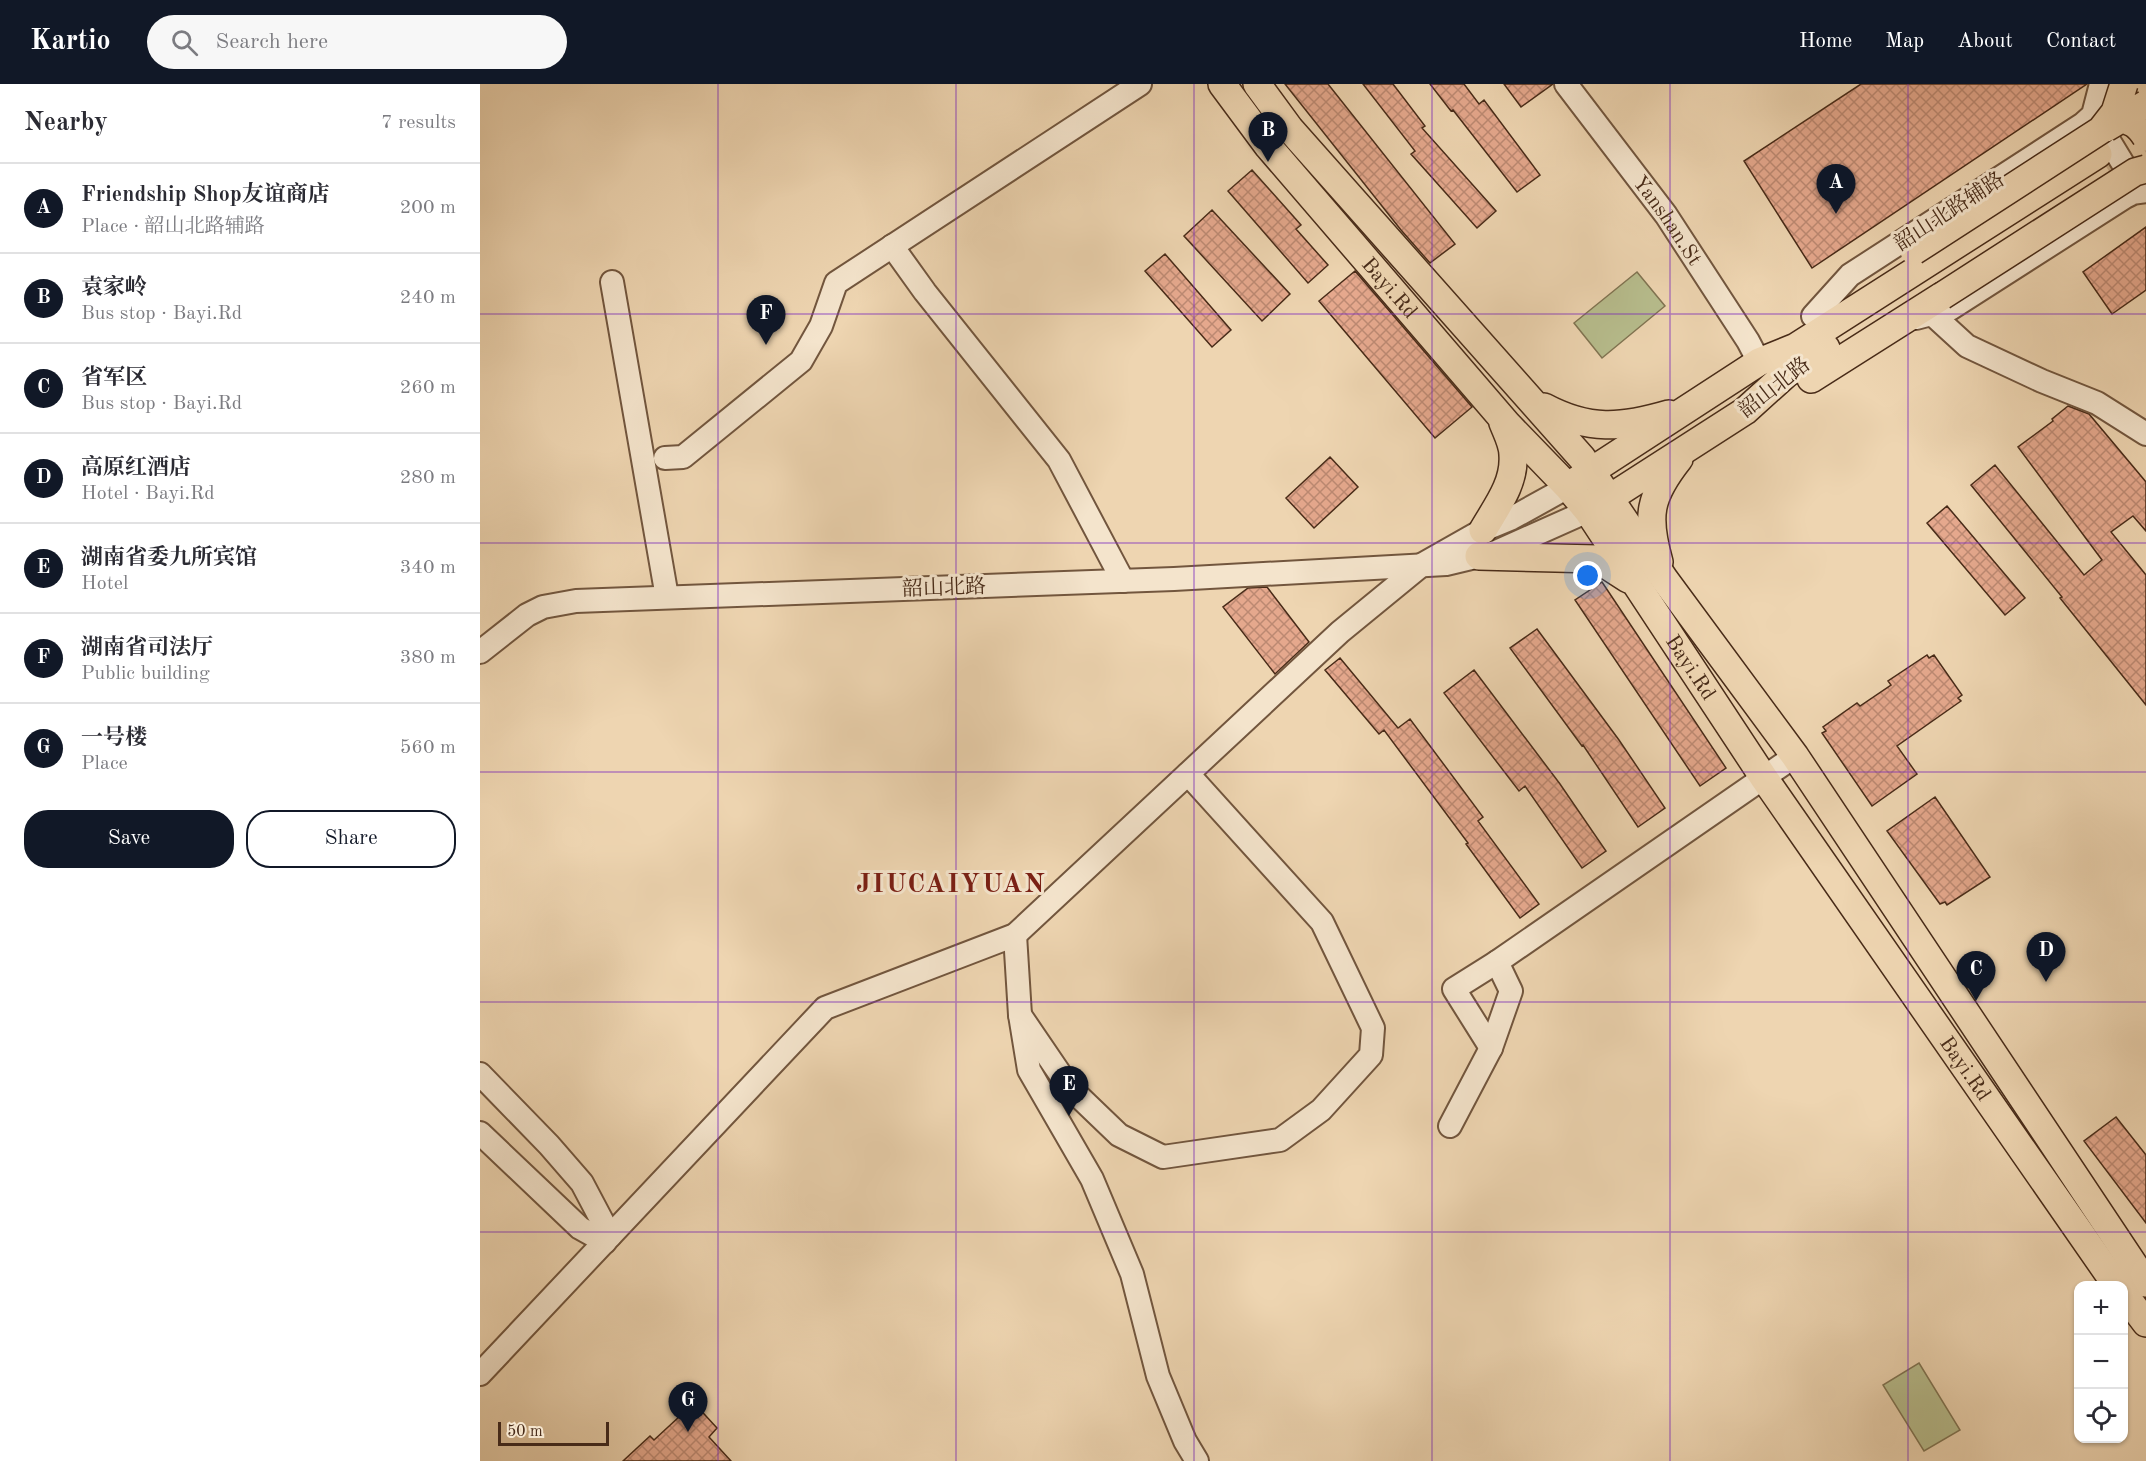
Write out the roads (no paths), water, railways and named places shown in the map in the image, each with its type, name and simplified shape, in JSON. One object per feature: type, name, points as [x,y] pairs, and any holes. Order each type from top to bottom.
[{"type":"main road","name":"Bayi.Rd","points":[[1222,84],[1268,146],[1501,416],[1568,487],[1598,505],[1665,580],[1795,756],[2146,1283]]},
{"type":"main road","name":"Bayi.Rd","points":[[1257,84],[1290,129],[1565,437],[1591,472],[1598,505],[1635,583],[1764,778],[2114,1281]]},
{"type":"main road","points":[[2104,137],[2124,84]]},
{"type":"main road","points":[[2104,137],[2146,104]]},
{"type":"main road","points":[[1760,362],[1787,332],[1914,251],[2104,137],[2132,122],[2146,137]]},
{"type":"main road","name":"韶山北路","points":[[1568,487],[1760,362],[1796,347],[2104,137]]},
{"type":"main road","name":"韶山北路","points":[[1598,505],[1745,411],[1786,374],[2104,137]]},
{"type":"main road","points":[[1745,411],[1794,389],[1900,322],[1937,305],[2143,178]]},
{"type":"main road","points":[[1528,395],[1544,407],[1574,421],[1610,426],[1640,421],[1696,405]]},
{"type":"main road","points":[[1483,530],[1509,485],[1513,470],[1514,452],[1501,416]]},
{"type":"main road","points":[[1665,580],[1652,536],[1650,515],[1653,501],[1666,478],[1689,448]]},
{"type":"main road","points":[[1479,556],[1597,560],[1635,583]]},
{"type":"main road","points":[[2128,1299],[2146,1323]]},
{"type":"street","points":[[665,458],[683,457],[801,361],[821,326],[836,283],[1140,84]]},
{"type":"street","name":"Yanshan.St","points":[[1566,84],[1666,215],[1760,362]]},
{"type":"street","points":[[2101,84],[2104,137],[2143,178]]},
{"type":"street","name":"韶山北路辅路","points":[[1813,316],[1850,274],[2075,130],[2104,137]]},
{"type":"street","points":[[892,246],[924,292],[1059,460],[1123,581]]},
{"type":"street","points":[[612,282],[668,597]]},
{"type":"street","points":[[1937,305],[1968,346],[2097,403],[2146,434]]},
{"type":"street","name":"韶山北路","points":[[1423,564],[1483,530],[1512,518],[1568,487]]},
{"type":"street","name":"韶山北路","points":[[480,652],[527,615],[543,607],[576,601],[1123,581],[1446,564],[1496,552],[1598,505]]},
{"type":"street","points":[[480,1374],[825,1008],[1016,935],[1340,632],[1423,564]]},
{"type":"street","points":[[1491,1048],[1454,989],[1497,962],[1795,756]]},
{"type":"street","points":[[1020,1016],[1070,1087],[1119,1135],[1163,1157],[1280,1140],[1321,1110],[1371,1055],[1373,1028],[1322,922],[1188,774]]},
{"type":"street","points":[[1016,935],[1020,1016],[1029,1070],[1092,1179],[1132,1274],[1158,1376],[1185,1441],[1197,1461]]},
{"type":"street","points":[[1450,1126],[1491,1048],[1511,992],[1497,962]]},
{"type":"street","points":[[480,1074],[549,1145],[582,1183],[607,1239]]},
{"type":"street","points":[[480,1133],[580,1228],[607,1239]]},
{"type":"tunnel","points":[[2107,168],[2146,143]]},
{"type":"place","name":"袁家岭","points":[[1268,162]]},
{"type":"place","name":"Friendship Shop友谊商店","points":[[1836,214]]},
{"type":"place","name":"湖南省司法厅","points":[[766,345]]},
{"type":"place","name":"高原红酒店","points":[[2046,982]]},
{"type":"place","name":"省军区","points":[[1976,1001]]},
{"type":"place","name":"湖南省委九所宾馆","points":[[1069,1116]]},
{"type":"place","name":"一号楼","points":[[688,1432]]},
{"type":"district","name":"JIUCAIYUAN","points":[[951,883]]}]
